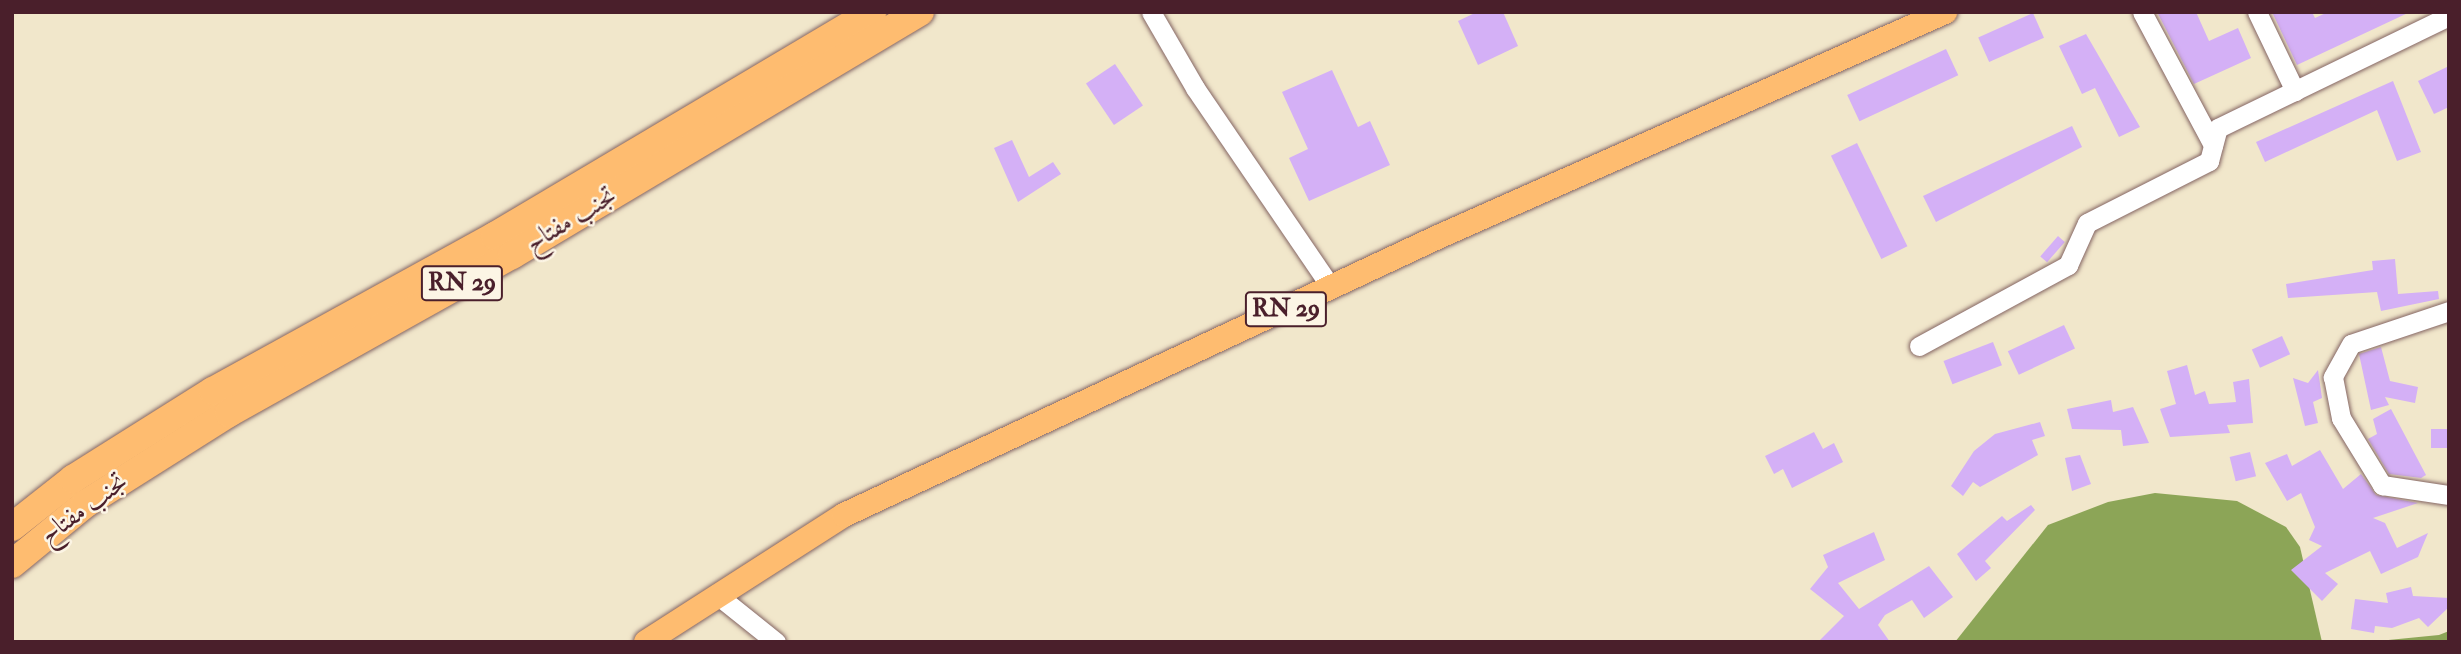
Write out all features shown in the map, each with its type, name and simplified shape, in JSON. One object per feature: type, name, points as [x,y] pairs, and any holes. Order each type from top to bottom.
[{"type":"highway","name":"تجنب مفتاح","points":[[12,527],[73,479],[214,391],[495,236],[872,12]]},
{"type":"highway","name":"تجنب مفتاح","points":[[12,564],[85,503],[229,413],[512,255],[920,12]]},
{"type":"main road","name":"RN 29","points":[[646,642],[716,594],[844,515],[1331,287],[1945,12]]},
{"type":"street","points":[[1151,12],[1195,89],[1331,287]]},
{"type":"street","points":[[2142,12],[2213,145]]},
{"type":"street","points":[[2257,12],[2295,90]]},
{"type":"street","points":[[1919,346],[2068,265],[2087,223],[2209,161],[2218,128],[2441,16]]},
{"type":"street","points":[[2449,311],[2351,344],[2333,377],[2341,418],[2382,485],[2449,495]]},
{"type":"street","points":[[716,594],[776,642]]},
{"type":"green space","points":[[2155,493],[2237,501],[2286,527],[2300,547],[2322,642],[1955,642],[2048,525],[2108,502]]},
{"type":"green space","points":[[2449,631],[2449,642],[2368,642],[2439,635]]},
{"type":"building","points":[[1477,12],[1503,12],[1518,46],[1478,65],[1458,21]]},
{"type":"building","points":[[2157,12],[2196,12],[2209,41],[2238,28],[2251,58],[2194,84]]},
{"type":"building","points":[[2272,12],[2312,12],[2315,18],[2328,12],[2410,12],[2297,65]]},
{"type":"building","points":[[2033,13],[2044,38],[1989,62],[1978,37]]},
{"type":"building","points":[[2086,34],[2140,127],[2119,137],[2095,88],[2082,94],[2059,46]]},
{"type":"building","points":[[1946,49],[1958,75],[1859,121],[1847,95]]},
{"type":"building","points":[[1115,64],[1143,105],[1114,125],[1086,84]]},
{"type":"building","points":[[2449,66],[2449,107],[2434,114],[2418,81]]},
{"type":"building","points":[[1332,70],[1358,127],[1370,121],[1390,165],[1309,201],[1289,158],[1308,149],[1282,92]]},
{"type":"building","points":[[2393,81],[2421,152],[2397,161],[2377,110],[2265,162],[2256,142]]},
{"type":"building","points":[[2072,126],[2082,147],[1936,222],[1923,196]]},
{"type":"building","points":[[1012,140],[1029,177],[1053,162],[1061,174],[1018,202],[994,148]]},
{"type":"building","points":[[1857,143],[1907,246],[1881,259],[1831,156]]},
{"type":"building","points":[[2058,236],[2065,242],[2047,262],[2040,256]]},
{"type":"building","points":[[2395,259],[2398,294],[2438,291],[2439,299],[2381,311],[2377,292],[2288,298],[2286,284],[2373,270],[2372,261]]},
{"type":"building","points":[[2064,325],[2075,349],[2019,375],[2008,351]]},
{"type":"building","points":[[2282,336],[2290,354],[2260,368],[2252,349]]},
{"type":"building","points":[[1993,342],[2002,365],[1952,384],[1944,361]]},
{"type":"building","points":[[2381,347],[2390,381],[2418,387],[2415,403],[2385,397],[2389,405],[2371,410],[2359,354]]},
{"type":"building","points":[[2187,365],[2195,395],[2205,391],[2209,404],[2236,402],[2233,382],[2249,379],[2253,423],[2227,425],[2230,433],[2170,437],[2160,409],[2176,404],[2167,371]]},
{"type":"building","points":[[2318,370],[2322,398],[2313,402],[2318,423],[2305,426],[2293,378],[2308,383]]},
{"type":"building","points":[[2111,400],[2113,412],[2133,407],[2149,443],[2123,446],[2121,430],[2072,429],[2067,409]]},
{"type":"building","points":[[2391,409],[2426,475],[2421,478],[2389,474],[2368,439],[2377,434],[2373,419]]},
{"type":"building","points":[[2040,422],[2045,436],[2032,440],[2038,455],[1980,487],[1973,482],[1963,496],[1951,486],[1974,451],[1995,434]]},
{"type":"building","points":[[2431,429],[2448,429],[2448,448],[2431,448]]},
{"type":"building","points":[[1814,432],[1823,449],[1834,443],[1843,462],[1792,488],[1783,469],[1774,474],[1765,456]]},
{"type":"building","points":[[2320,450],[2343,489],[2361,474],[2376,495],[2418,503],[2373,518],[2385,523],[2397,548],[2428,533],[2418,557],[2381,574],[2370,551],[2325,573],[2338,584],[2322,601],[2291,570],[2322,546],[2309,540],[2315,527],[2301,493],[2287,501],[2265,463],[2287,454],[2292,466]]},
{"type":"building","points":[[2250,452],[2256,476],[2236,481],[2230,457]]},
{"type":"building","points":[[2080,455],[2091,484],[2072,491],[2065,458]]},
{"type":"building","points":[[2031,505],[2035,510],[1985,561],[1991,568],[1976,581],[1957,554],[2002,516],[2007,521]]},
{"type":"building","points":[[1874,532],[1885,560],[1838,583],[1859,609],[1929,566],[1953,597],[1924,618],[1912,600],[1885,615],[1878,625],[1890,642],[1818,642],[1844,616],[1810,589],[1828,567],[1823,555]]},
{"type":"building","points":[[2411,587],[2413,596],[2449,598],[2449,607],[2428,627],[2419,618],[2392,628],[2375,626],[2374,633],[2351,629],[2355,599],[2388,603],[2386,593]]}]
